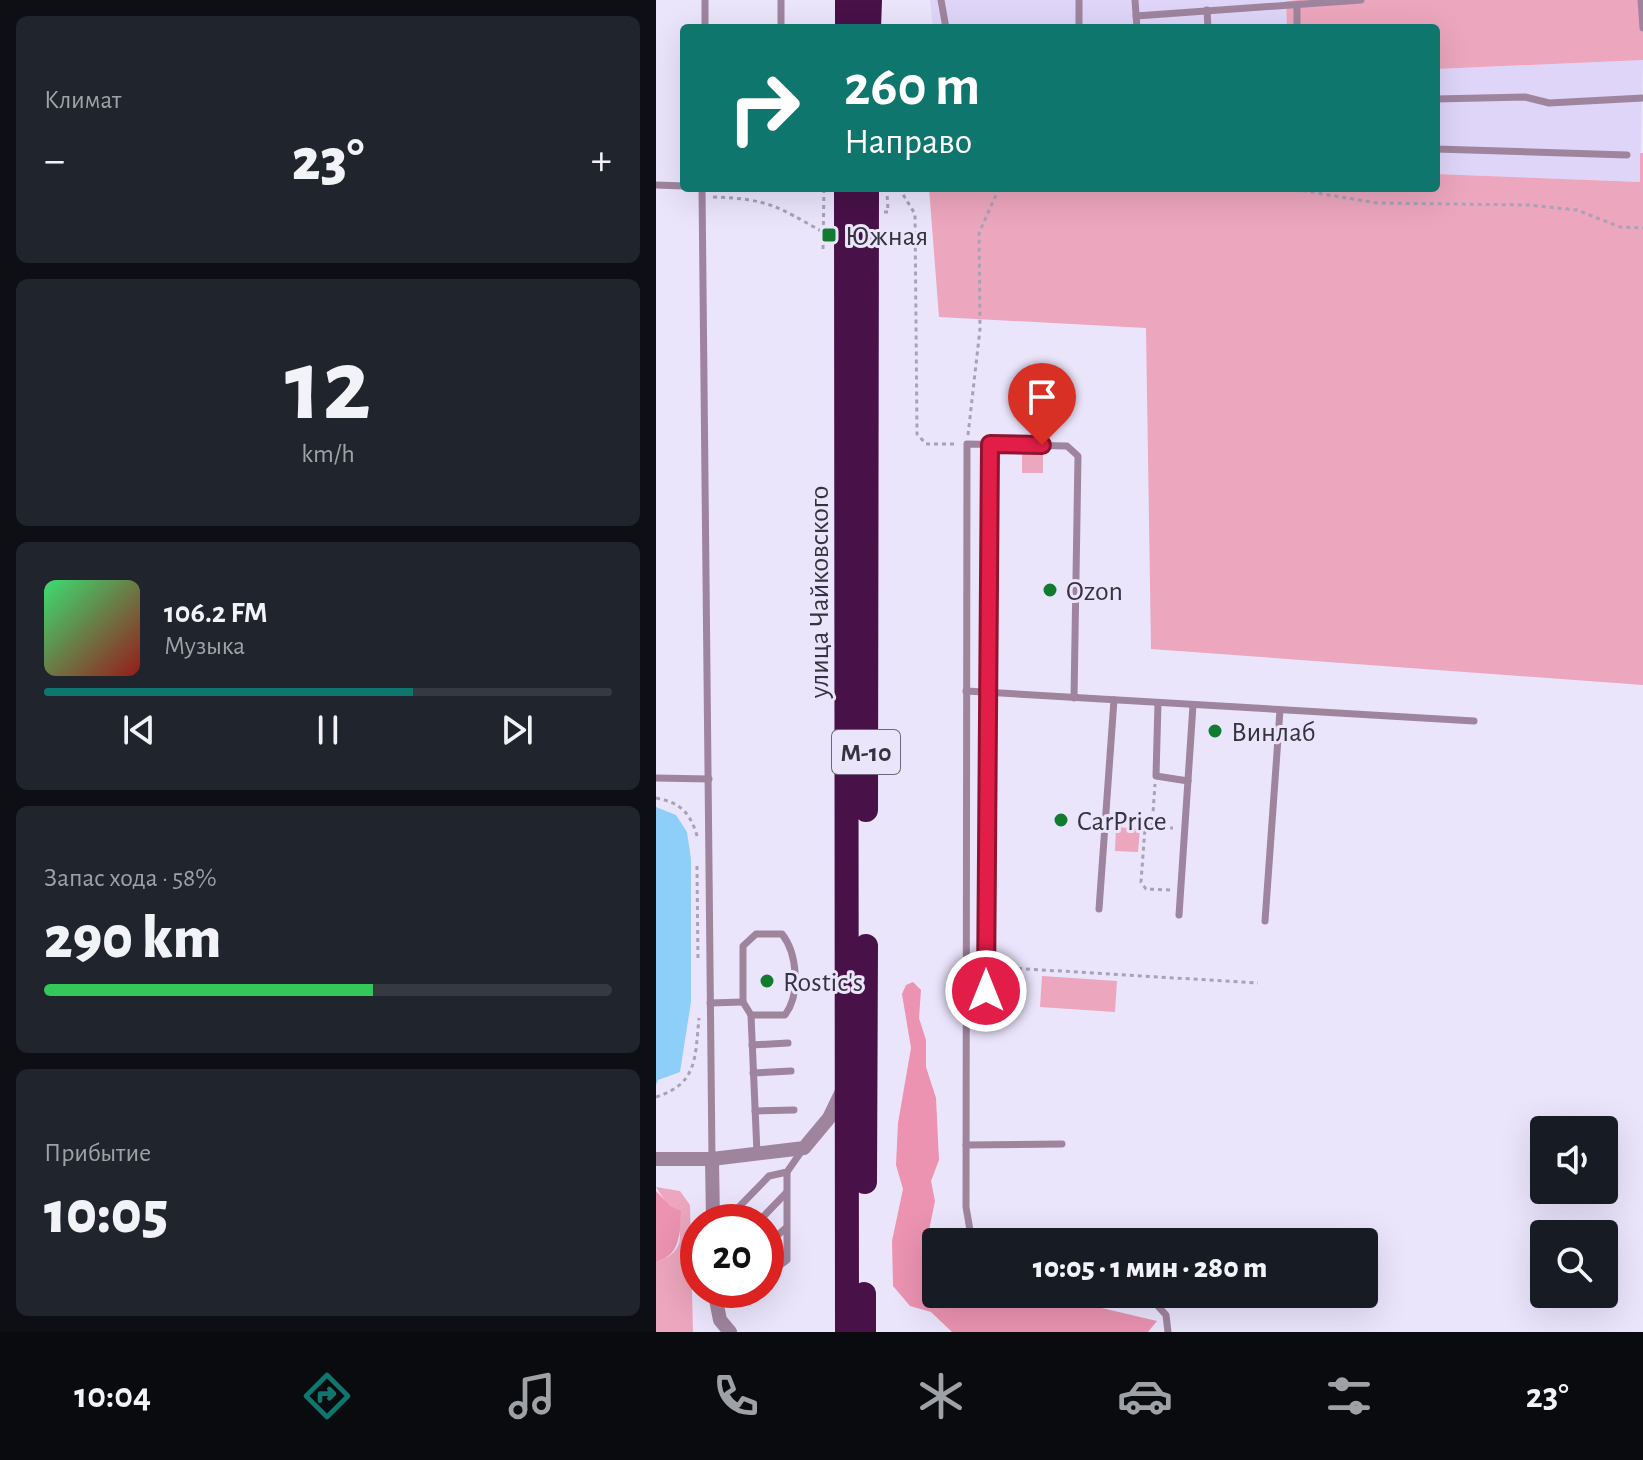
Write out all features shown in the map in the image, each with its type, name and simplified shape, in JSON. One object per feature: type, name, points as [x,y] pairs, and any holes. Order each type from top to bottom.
[{"type":"highway","points":[[847,0],[847,24]]},
{"type":"highway","points":[[869,24],[870,0]]},
{"type":"highway","name":"улица Чайковского","points":[[846,192],[847,1332]]},
{"type":"highway","name":"улица Чайковского","points":[[864,1332],[867,192]]},
{"type":"street","points":[[656,1159],[712,1159],[804,1148],[829,1118],[848,1075]]},
{"type":"street","points":[[712,1159],[713,1204]]},
{"type":"street","points":[[718,1308],[723,1328]]},
{"type":"lane","points":[[705,0],[705,24]]},
{"type":"lane","points":[[781,0],[781,24]]},
{"type":"lane","points":[[941,0],[945,24]]},
{"type":"lane","points":[[1079,0],[1079,24]]},
{"type":"lane","points":[[1135,0],[1137,24]]},
{"type":"lane","points":[[1187,0],[1188,12]]},
{"type":"lane","points":[[1136,16],[1207,10],[1237,4],[1297,5],[1361,0]]},
{"type":"lane","points":[[1641,0],[1643,28]]},
{"type":"lane","points":[[1297,5],[1297,24]]},
{"type":"lane","points":[[1207,10],[1208,24]]},
{"type":"lane","points":[[1440,99],[1525,97],[1549,103],[1643,98]]},
{"type":"lane","points":[[1440,149],[1627,155]]},
{"type":"lane","points":[[656,185],[680,186]]},
{"type":"lane","points":[[702,192],[712,1159]]},
{"type":"lane","points":[[970,1228],[966,1207],[967,444],[1067,446],[1078,456],[1074,698]]},
{"type":"lane","points":[[966,1000],[984,997],[986,966],[990,444]]},
{"type":"lane","points":[[966,691],[1474,721]]},
{"type":"lane","points":[[1099,909],[1114,700]]},
{"type":"lane","points":[[1158,703],[1156,776],[1188,781]]},
{"type":"lane","points":[[1179,915],[1193,705]]},
{"type":"lane","points":[[1265,921],[1280,710]]},
{"type":"lane","points":[[656,778],[709,779]]},
{"type":"lane","points":[[751,1015],[785,1015],[794,1003],[793,948],[782,934],[756,934],[743,946],[743,1002],[751,1015],[757,1153]]},
{"type":"lane","points":[[710,1003],[743,1002]]},
{"type":"lane","points":[[752,1045],[788,1043]]},
{"type":"lane","points":[[753,1073],[791,1071]]},
{"type":"lane","points":[[755,1111],[794,1110]]},
{"type":"lane","points":[[966,1145],[1062,1144]]},
{"type":"lane","points":[[784,1262],[787,1260],[787,1172],[804,1148]]},
{"type":"lane","points":[[742,1204],[769,1176],[787,1172]]},
{"type":"lane","points":[[775,1204],[786,1193]]},
{"type":"lane","points":[[1160,1308],[1166,1315],[1168,1332]]},
{"type":"path","points":[[702,192],[766,202],[823,232]]},
{"type":"path","points":[[823,249],[824,192]]},
{"type":"path","points":[[901,192],[915,214],[917,434],[926,444],[967,444],[980,329],[979,233],[997,192]]},
{"type":"path","points":[[1311,192],[1377,203],[1561,208],[1577,210],[1620,227],[1643,228]]},
{"type":"path","points":[[1152,827],[1156,776]]},
{"type":"path","points":[[656,798],[672,801],[686,811],[698,842]]},
{"type":"path","points":[[1181,891],[1142,887],[1144,831],[1152,827],[1185,829]]},
{"type":"path","points":[[697,863],[698,976]]},
{"type":"path","points":[[986,966],[1258,983]]},
{"type":"path","points":[[656,1097],[679,1089],[692,1071],[699,1005]]},
{"type":"shaded area","points":[[930,0],[1286,0],[1287,24],[933,24]]},
{"type":"shaded area","points":[[1643,0],[1643,60],[1440,69],[1440,24],[1287,24],[1286,1]]},
{"type":"shaded area","points":[[1643,60],[1640,182],[1440,174],[1440,69]]},
{"type":"shaded area","points":[[1640,153],[1643,153],[1643,685],[1151,649],[1146,328],[939,317],[929,192],[1440,192],[1440,174],[1640,182]]},
{"type":"shaded area","points":[[1022,453],[1043,453],[1043,473],[1022,473]]},
{"type":"shaded area","points":[[1116,827],[1140,829],[1138,852],[1115,851]]},
{"type":"shaded area","points":[[1042,976],[1117,981],[1115,1012],[1040,1007]]},
{"type":"shaded area","points":[[913,982],[921,990],[919,1018],[926,1040],[926,1067],[936,1098],[939,1160],[931,1181],[935,1201],[929,1228],[922,1228],[922,1308],[1102,1308],[1157,1321],[1148,1332],[952,1332],[931,1312],[910,1306],[893,1286],[892,1241],[903,1189],[896,1165],[898,1123],[911,1048],[902,994],[906,985]]},
{"type":"shaded area","points":[[656,1187],[680,1191],[689,1204],[680,1204],[680,1238],[674,1217]]},
{"type":"shaded area","points":[[656,1191],[670,1206],[680,1211],[680,1223],[675,1248],[671,1254],[656,1262]]},
{"type":"shaded area","points":[[680,1238],[680,1308],[692,1308],[693,1332],[656,1332],[656,1262],[670,1255]]},
{"type":"water","points":[[656,807],[676,815],[687,832],[691,859],[691,1002],[680,1072],[658,1080],[656,1085]]},
{"type":"place","name":"Южная","points":[[829,235]]},
{"type":"place","name":"Ozon","points":[[1050,590]]},
{"type":"place","name":"Винлаб","points":[[1215,731]]},
{"type":"place","name":"CarPrice","points":[[1061,820]]},
{"type":"place","name":"Rostic's","points":[[767,981]]},
{"type":"route","points":[[986,991],[990,444],[1042,445]]}]
